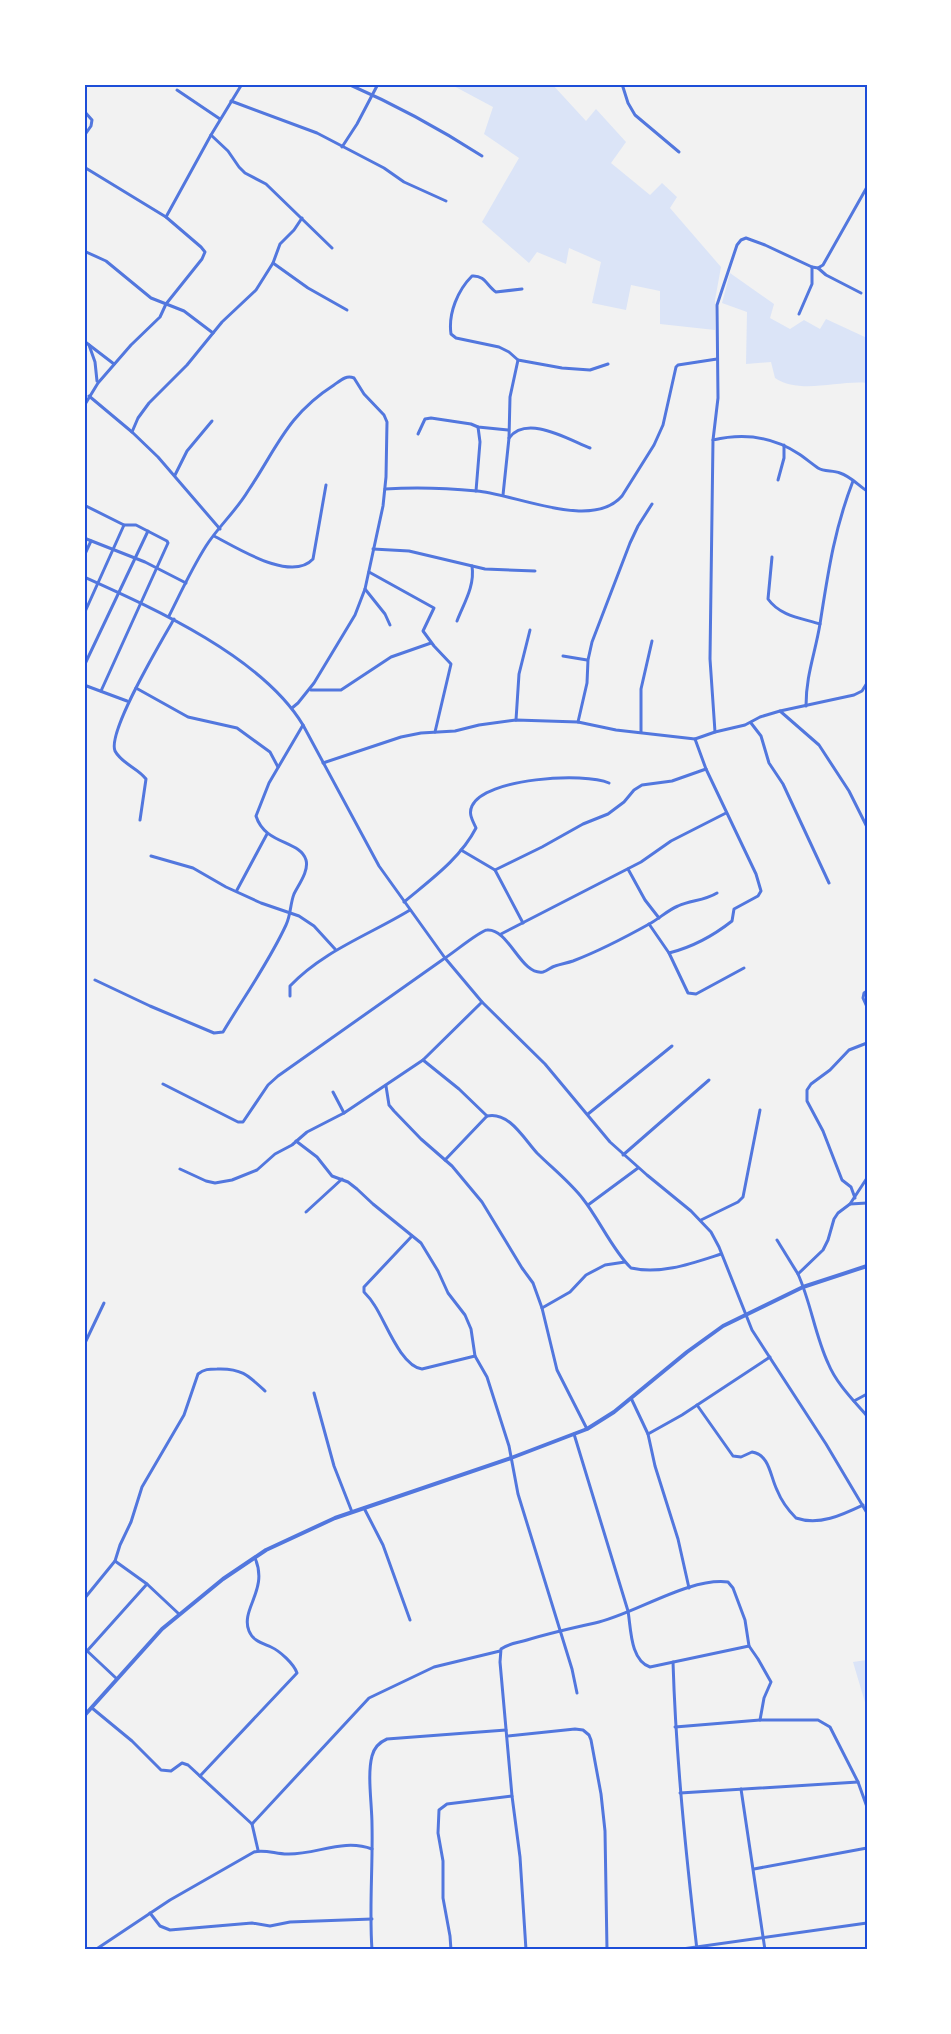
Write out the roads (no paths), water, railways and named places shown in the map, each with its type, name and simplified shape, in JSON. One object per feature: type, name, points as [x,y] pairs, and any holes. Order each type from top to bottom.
[{"type":"street","points":[[166,217],[242,84]]},
{"type":"street","points":[[348,84],[372,94],[482,156]]},
{"type":"street","points":[[342,147],[378,84]]},
{"type":"street","points":[[622,84],[628,103],[635,114],[679,152]]},
{"type":"street","points":[[177,90],[220,119]]},
{"type":"street","points":[[231,101],[317,133],[384,168],[404,182],[446,201]]},
{"type":"street","points":[[84,111],[92,123],[84,136]]},
{"type":"street","points":[[211,135],[245,173],[266,184],[332,248]]},
{"type":"street","points":[[84,167],[166,217],[205,252],[159,317],[114,364],[98,383],[84,406]]},
{"type":"street","points":[[818,268],[823,266],[867,188]]},
{"type":"street","points":[[132,432],[138,418],[149,403],[256,290],[273,263],[280,244],[302,218]]},
{"type":"street","points":[[715,732],[710,659],[713,440],[718,398],[717,305],[737,245],[746,238],[765,245],[818,268],[826,275],[861,293]]},
{"type":"street","points":[[84,251],[106,261],[143,293],[184,311],[213,333]]},
{"type":"street","points":[[273,263],[308,288],[347,310]]},
{"type":"street","points":[[799,314],[812,284],[812,267]]},
{"type":"street","points":[[522,289],[496,292],[483,278],[478,275],[472,276],[462,288],[452,310],[451,334],[456,338],[499,347],[518,360],[579,370],[596,369],[608,364]]},
{"type":"street","points":[[84,341],[114,364]]},
{"type":"street","points":[[89,345],[95,362],[98,383]]},
{"type":"street","points":[[385,489],[421,487],[476,491],[562,510],[608,507],[616,503],[654,445],[663,425],[678,364],[717,359]]},
{"type":"street","points":[[502,495],[509,438],[510,397],[518,360]]},
{"type":"street","points":[[169,616],[214,536],[249,490],[292,420],[312,400],[349,376],[357,380],[364,394],[386,419],[388,434],[385,489],[369,572],[355,615],[310,690],[291,708]]},
{"type":"street","points":[[89,396],[132,432],[175,476],[184,490],[220,529]]},
{"type":"street","points":[[418,434],[423,422],[428,418],[508,430]]},
{"type":"street","points":[[175,476],[187,451],[212,421]]},
{"type":"street","points":[[476,491],[480,442],[478,427]]},
{"type":"street","points":[[509,438],[518,431],[539,428],[547,429],[590,448]]},
{"type":"street","points":[[713,440],[742,435],[758,437],[798,453],[819,469],[837,471],[846,475],[867,491]]},
{"type":"street","points":[[778,480],[784,458],[784,446]]},
{"type":"street","points":[[806,706],[807,680],[820,624],[833,544],[853,481]]},
{"type":"street","points":[[214,536],[252,556],[280,566],[308,564],[313,560],[326,485]]},
{"type":"street","points":[[578,722],[587,683],[588,660],[599,622],[624,556],[638,526],[652,504]]},
{"type":"street","points":[[84,505],[124,525],[136,525],[168,543],[101,691]]},
{"type":"street","points":[[84,614],[124,525]]},
{"type":"street","points":[[84,666],[148,531]]},
{"type":"street","points":[[84,538],[157,567],[186,583]]},
{"type":"street","points":[[84,556],[91,541]]},
{"type":"street","points":[[373,549],[409,551],[504,571],[535,571]]},
{"type":"street","points":[[772,557],[768,599],[771,604],[781,613],[820,624]]},
{"type":"street","points":[[457,621],[472,585],[474,577],[472,566]]},
{"type":"street","points":[[369,572],[434,608],[423,629],[431,643],[451,664],[435,732]]},
{"type":"street","points":[[84,577],[169,616],[225,651],[263,679],[291,708],[303,725],[379,866],[445,957],[482,1002],[544,1064],[623,1155],[667,1190],[711,1232],[752,1330],[826,1444],[867,1513]]},
{"type":"street","points":[[365,589],[385,614],[390,625]]},
{"type":"street","points":[[140,820],[146,779],[122,760],[114,747],[128,701],[174,619]]},
{"type":"street","points":[[516,720],[519,674],[530,630]]},
{"type":"street","points":[[641,732],[641,689],[652,641]]},
{"type":"street","points":[[310,690],[341,690],[391,657],[431,643]]},
{"type":"street","points":[[562,656],[588,660]]},
{"type":"street","points":[[323,763],[401,736],[455,731],[516,720],[578,722],[695,739],[751,723],[760,717],[780,711],[854,695],[862,691],[867,683]]},
{"type":"street","points":[[84,685],[128,701]]},
{"type":"street","points":[[136,688],[188,717],[237,728],[270,752],[278,767]]},
{"type":"street","points":[[780,711],[819,745],[849,791],[867,827]]},
{"type":"street","points":[[751,723],[761,736],[769,763],[783,784],[830,883]]},
{"type":"street","points":[[94,980],[219,1034],[223,1032],[285,927],[293,898],[306,870],[307,862],[300,850],[267,834],[259,824],[256,813],[263,794],[303,725]]},
{"type":"street","points":[[669,953],[719,932],[732,921],[734,909],[758,896],[761,891],[756,874],[706,769],[695,739]]},
{"type":"street","points":[[495,870],[583,824],[608,814],[624,802],[634,790],[642,786],[672,781],[706,769]]},
{"type":"street","points":[[404,902],[444,868],[460,850],[476,828],[471,817],[472,806],[475,801],[491,791],[508,784],[574,777],[593,778],[609,783]]},
{"type":"street","points":[[501,934],[628,869],[650,857],[670,841],[726,813]]},
{"type":"street","points":[[236,891],[267,834]]},
{"type":"street","points":[[460,850],[495,870],[523,923]]},
{"type":"street","points":[[151,856],[193,868],[261,903],[291,912],[309,922],[335,949]]},
{"type":"street","points":[[628,869],[645,900],[659,918]]},
{"type":"street","points":[[162,1084],[238,1122],[243,1122],[264,1090],[278,1076],[483,931],[488,930],[501,934],[510,947],[534,971],[543,972],[556,965],[571,962],[649,924],[678,906],[707,899],[717,893]]},
{"type":"street","points":[[290,996],[290,986],[303,971],[335,949],[410,910]]},
{"type":"street","points":[[649,924],[669,953],[688,993],[696,993],[744,968]]},
{"type":"street","points":[[867,991],[863,998],[867,1007]]},
{"type":"street","points":[[180,1169],[206,1181],[222,1183],[257,1170],[275,1154],[292,1146],[307,1132],[344,1113],[423,1060],[482,1002]]},
{"type":"street","points":[[855,1198],[851,1187],[843,1180],[824,1131],[806,1095],[811,1084],[830,1070],[842,1055],[867,1043]]},
{"type":"street","points":[[588,1114],[672,1046]]},
{"type":"street","points":[[423,1060],[487,1116],[503,1119],[518,1130],[588,1205],[625,1262],[633,1269],[670,1268],[721,1254]]},
{"type":"street","points":[[623,1155],[709,1080]]},
{"type":"street","points":[[386,1086],[393,1111],[445,1160],[490,1213],[532,1282],[542,1308],[556,1370],[587,1429]]},
{"type":"street","points":[[333,1092],[344,1113]]},
{"type":"street","points":[[701,1220],[738,1202],[743,1197],[760,1110]]},
{"type":"street","points":[[445,1160],[487,1116]]},
{"type":"street","points":[[296,1141],[316,1156],[329,1174],[357,1189],[421,1243],[448,1293],[465,1315],[471,1329],[475,1356],[487,1377],[509,1446],[521,1503],[572,1669],[577,1693]]},
{"type":"street","points":[[588,1205],[638,1168]]},
{"type":"street","points":[[798,1274],[809,1266],[823,1250],[834,1219],[855,1198],[867,1178]]},
{"type":"street","points":[[306,1212],[342,1179]]},
{"type":"street","points":[[850,1204],[867,1203]]},
{"type":"street","points":[[412,1236],[364,1287],[364,1292],[375,1305],[403,1356],[415,1368],[422,1369],[475,1356]]},
{"type":"street","points":[[777,1240],[798,1274],[827,1363],[833,1374],[867,1416]]},
{"type":"street","points":[[542,1308],[570,1292],[586,1275],[605,1265],[625,1262]]},
{"type":"street","points":[[84,1716],[150,1641],[178,1614],[254,1557],[363,1507],[511,1458],[587,1429],[614,1412],[713,1333],[745,1314],[803,1287],[867,1266]]},
{"type":"street","points":[[84,1345],[104,1303]]},
{"type":"street","points":[[648,1434],[770,1357]]},
{"type":"street","points":[[84,1599],[115,1561],[142,1487],[184,1415],[198,1374],[208,1369],[229,1368],[248,1375],[265,1391]]},
{"type":"street","points":[[314,1393],[334,1466],[352,1512]]},
{"type":"street","points":[[854,1401],[867,1394]]},
{"type":"street","points":[[631,1398],[648,1434],[655,1466],[678,1539],[689,1588]]},
{"type":"street","points":[[697,1405],[733,1456],[741,1457],[752,1452],[762,1456],[784,1503],[796,1518],[814,1520],[837,1517],[862,1505]]},
{"type":"street","points":[[574,1434],[628,1611],[638,1657],[650,1667],[749,1646]]},
{"type":"street","points":[[363,1507],[383,1545],[410,1620]]},
{"type":"street","points":[[200,1776],[297,1673],[295,1667],[275,1649],[256,1641],[249,1631],[250,1608],[259,1580],[258,1565],[254,1557]]},
{"type":"street","points":[[115,1561],[147,1584],[178,1614]]},
{"type":"street","points":[[252,1824],[369,1698],[434,1666],[500,1651],[507,1645],[603,1621],[689,1588],[721,1581],[728,1582],[733,1588],[745,1620],[749,1646],[771,1682],[764,1698],[760,1720]]},
{"type":"street","points":[[117,1679],[86,1649],[147,1584]]},
{"type":"street","points":[[500,1651],[512,1796],[520,1857],[526,1950]]},
{"type":"street","points":[[672,1662],[680,1793],[697,1949]]},
{"type":"street","points":[[91,1708],[132,1741],[161,1770],[171,1771],[184,1762],[252,1824],[258,1850]]},
{"type":"street","points":[[675,1727],[760,1720],[818,1720],[830,1727],[858,1782],[867,1807]]},
{"type":"street","points":[[507,1736],[575,1729],[583,1730],[589,1735],[598,1775],[605,1831],[604,1888],[607,1950]]},
{"type":"street","points":[[372,1950],[372,1756],[381,1742],[387,1739],[506,1730]]},
{"type":"street","points":[[680,1793],[858,1782]]},
{"type":"street","points":[[741,1788],[765,1950]]},
{"type":"street","points":[[451,1950],[443,1898],[443,1861],[438,1833],[439,1810],[447,1804],[512,1796]]},
{"type":"street","points":[[95,1950],[216,1872],[258,1850],[273,1854],[298,1854],[348,1844],[362,1845],[372,1849]]},
{"type":"street","points":[[754,1869],[867,1848]]},
{"type":"street","points":[[150,1913],[160,1926],[170,1930],[252,1923],[270,1926],[290,1922],[372,1920]]},
{"type":"street","points":[[675,1950],[697,1949],[763,1937],[867,1923]]}]
